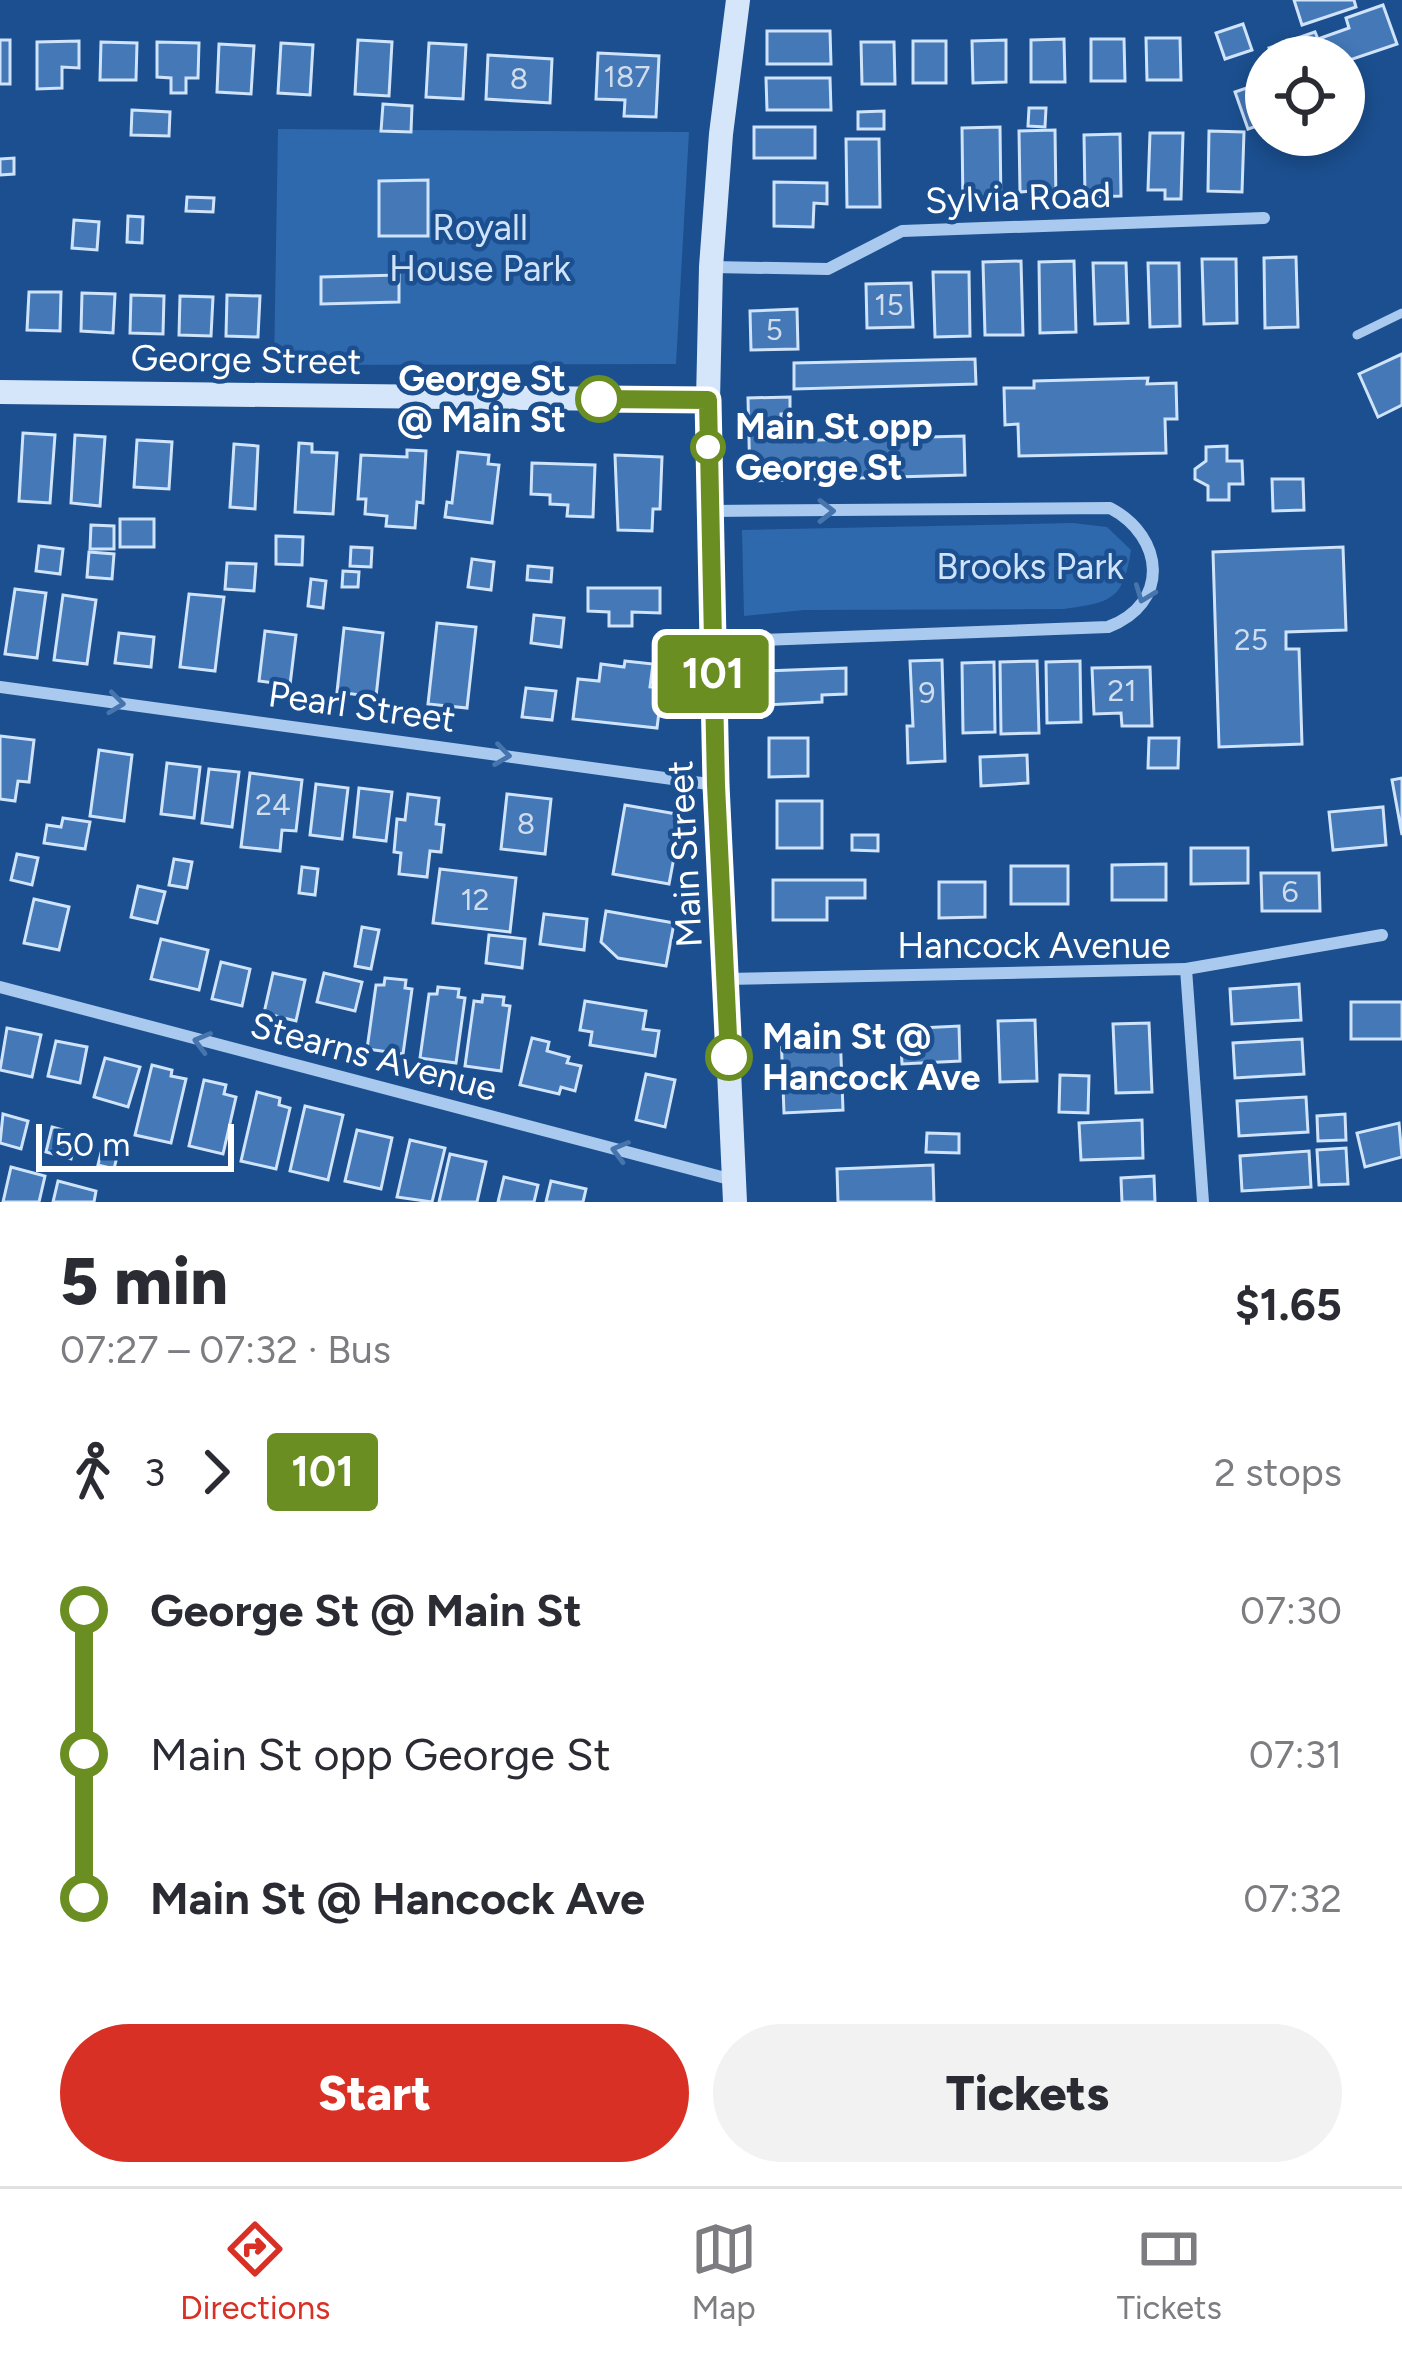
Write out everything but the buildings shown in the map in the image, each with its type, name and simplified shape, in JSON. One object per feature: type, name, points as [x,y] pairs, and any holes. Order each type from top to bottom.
[{"type":"main road","name":"Main Street","points":[[734,1191],[716,785],[708,400],[711,267],[738,0]]},
{"type":"main road","name":"George Street","points":[[0,392],[708,400]]},
{"type":"street","name":"Sylvia Road","points":[[711,267],[828,269],[902,231],[1264,218]]},
{"type":"street","points":[[709,511],[1110,508],[1143,533],[1152,566],[1140,609],[1108,627],[712,642]]},
{"type":"street","name":"Pearl Street","points":[[0,687],[716,785]]},
{"type":"street","points":[[1186,969],[1382,935]]},
{"type":"street","name":"Hancock Avenue","points":[[727,979],[1186,969],[1203,1202]]},
{"type":"street","name":"Stearns Avenue","points":[[0,987],[734,1191]]},
{"type":"lane","points":[[1357,335],[1402,313]]},
{"type":"green space","name":"Royall House Park","points":[[278,129],[689,132],[676,364],[274,365]]},
{"type":"green space","name":"Brooks Park","points":[[1073,523],[1107,527],[1131,550],[1124,580],[1104,601],[1064,609],[804,610],[744,616],[742,530]]},
{"type":"bus line","name":"101","points":[[599,399],[708,400],[716,785],[729,1057]]},
{"type":"place","name":"George St @ Main St","points":[[599,399]]},
{"type":"place","name":"Main St opp George St","points":[[708,447]]},
{"type":"place","name":"Main St @ Hancock Ave","points":[[729,1057]]}]
